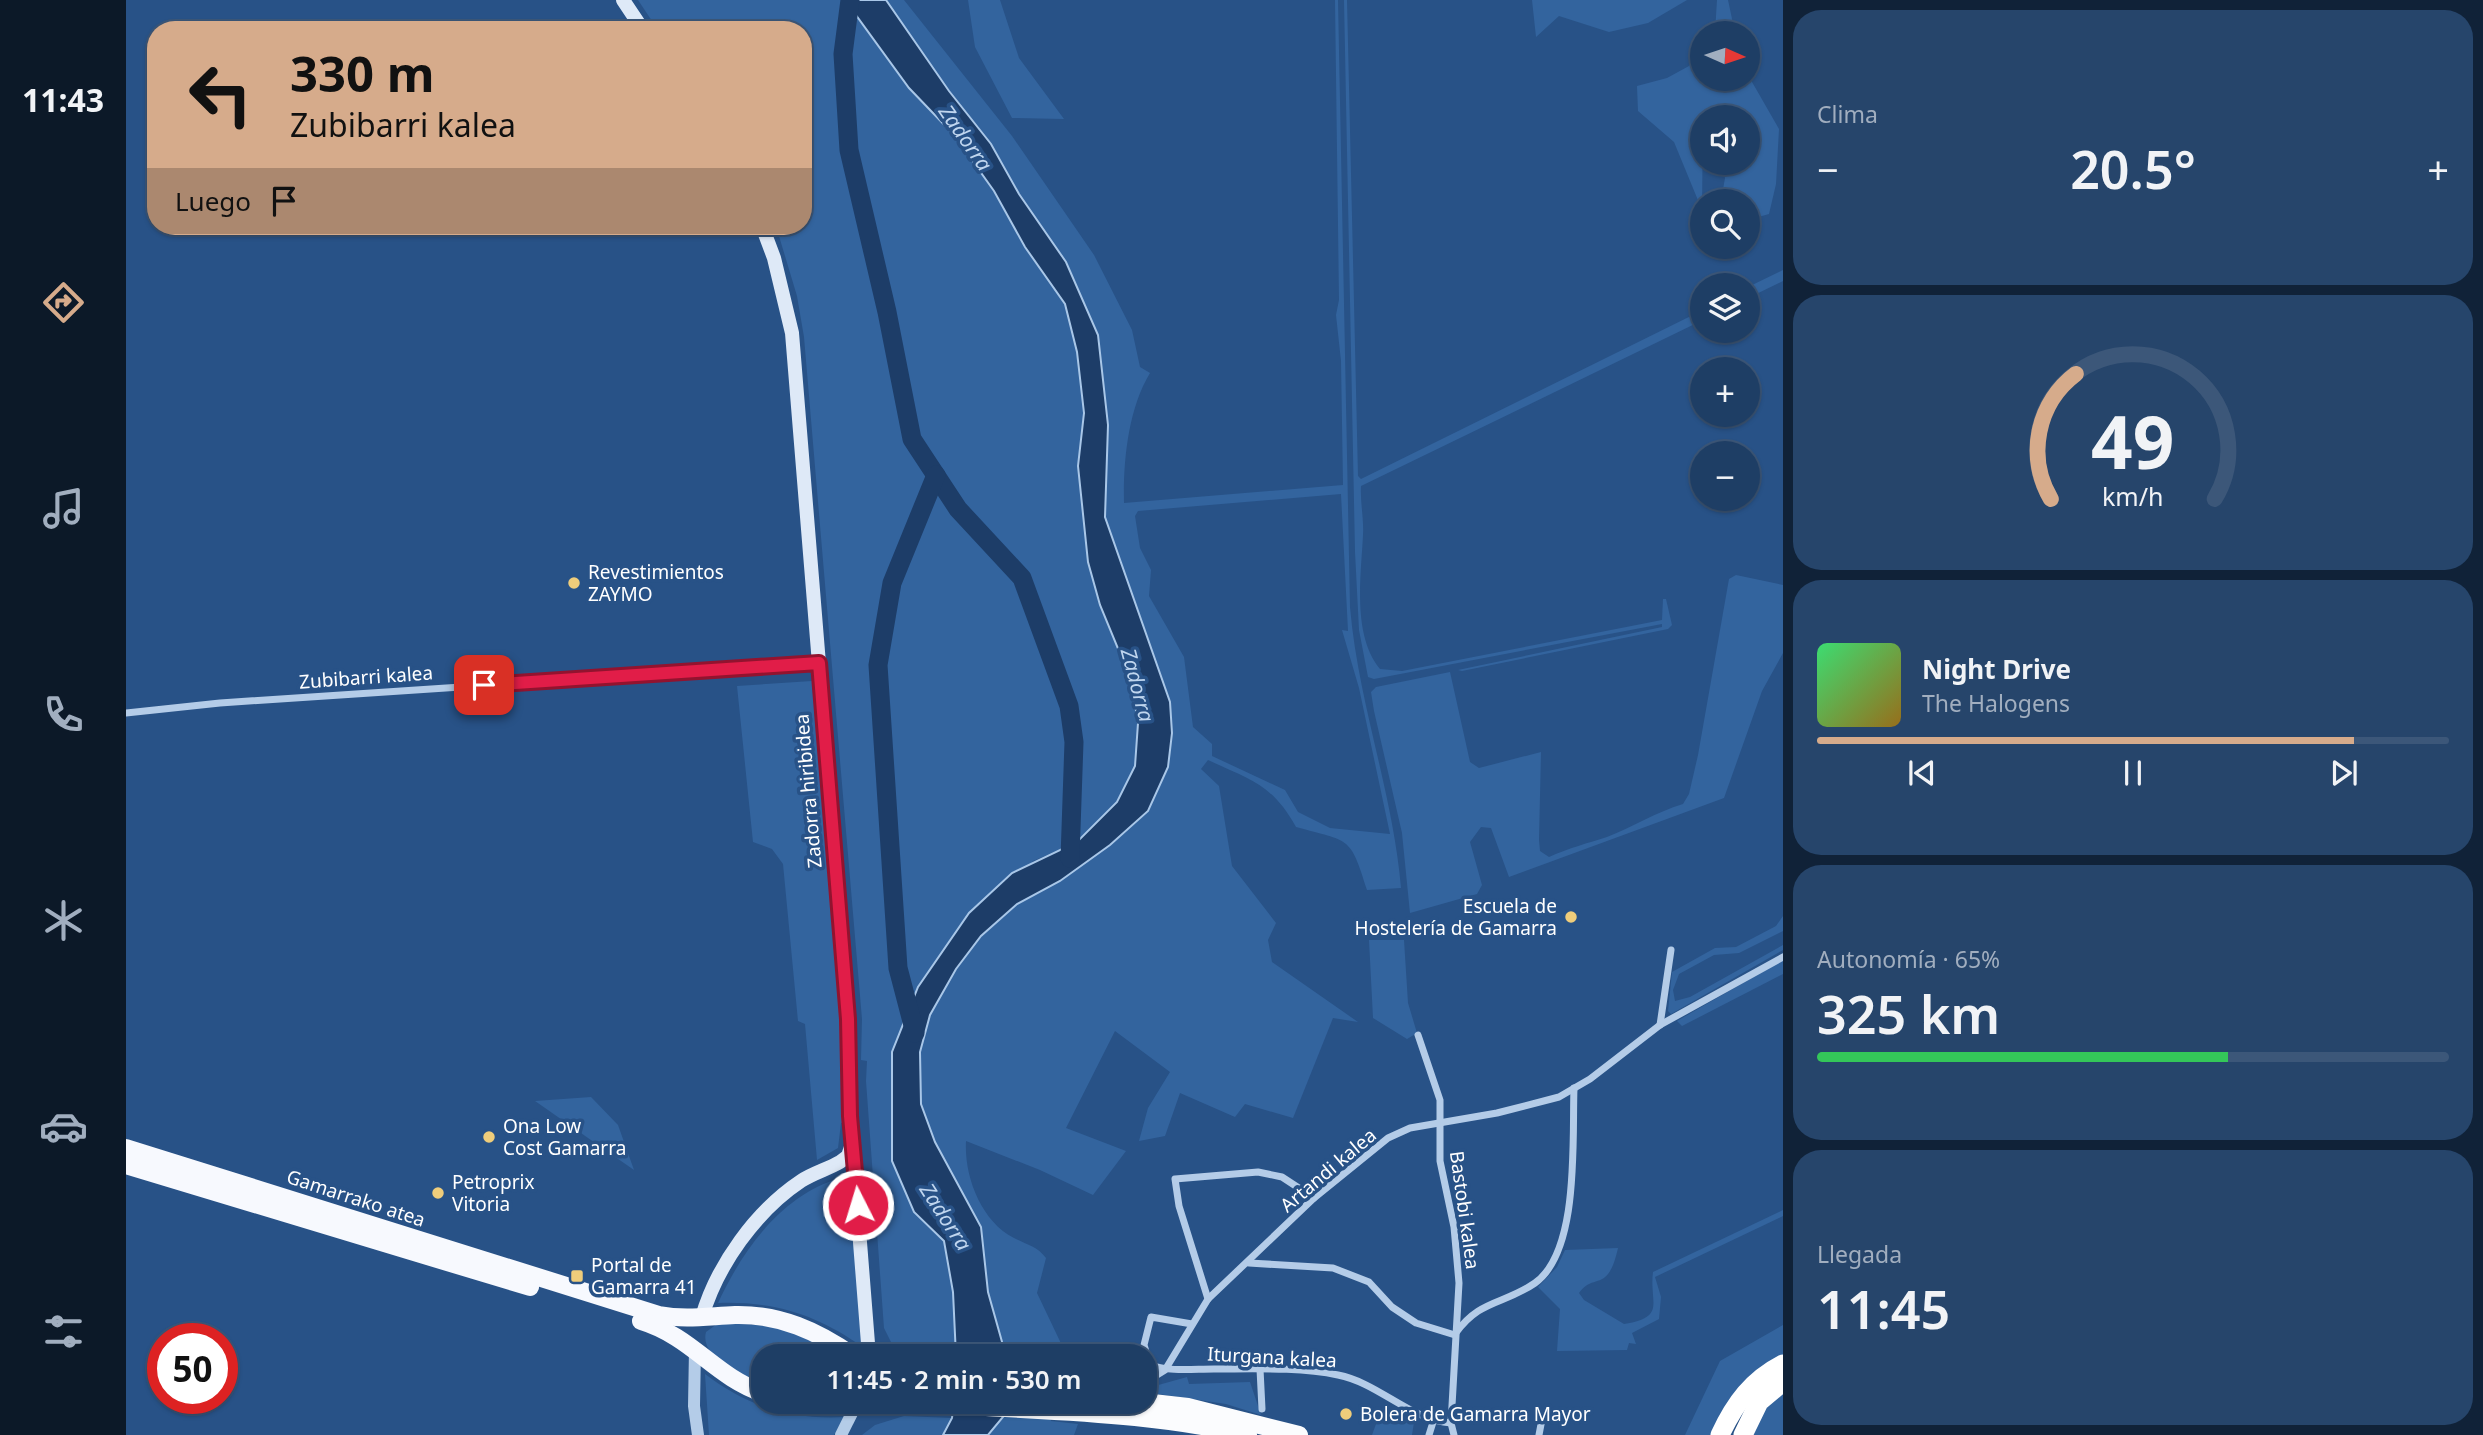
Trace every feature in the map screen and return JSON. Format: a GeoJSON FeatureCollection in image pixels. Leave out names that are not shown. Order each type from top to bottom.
{"type":"FeatureCollection","features":[{"type":"Feature","properties":{"kind":"highway"},"geometry":{"type":"LineString","coordinates":[[1720,1435],[1729,1415],[1750,1387],[1765,1373],[1783,1364]]}},
{"type":"Feature","properties":{"kind":"highway"},"geometry":{"type":"LineString","coordinates":[[1742,1435],[1759,1402],[1783,1382]]}},
{"type":"Feature","properties":{"kind":"highway"},"geometry":{"type":"LineString","coordinates":[[1157,1403],[1188,1407],[1299,1435]]}},
{"type":"Feature","properties":{"kind":"highway"},"geometry":{"type":"LineString","coordinates":[[1100,1414],[1181,1422],[1248,1435]]}},
{"type":"Feature","properties":{"kind":"main road"},"geometry":{"type":"LineString","coordinates":[[623,0],[637,21]]}},
{"type":"Feature","properties":{"kind":"main road","name":"Zadorra hiribidea"},"geometry":{"type":"LineString","coordinates":[[765,235],[774,258],[792,333],[848,1019],[853,1143],[869,1344]]}},
{"type":"Feature","properties":{"kind":"main road"},"geometry":{"type":"LineString","coordinates":[[695,1349],[702,1317],[716,1281],[746,1234],[788,1190],[848,1156],[853,1143]]}},
{"type":"Feature","properties":{"kind":"main road","name":"Gamarrako atea"},"geometry":{"type":"LineString","coordinates":[[126,1148],[659,1315],[679,1319],[746,1315],[783,1320],[835,1344]]}},
{"type":"Feature","properties":{"kind":"main road","name":"Gamarrako atea"},"geometry":{"type":"LineString","coordinates":[[126,1165],[660,1327],[695,1349],[730,1377],[751,1387]]}},
{"type":"Feature","properties":{"kind":"main road"},"geometry":{"type":"LineString","coordinates":[[829,1168],[850,1173],[856,1180]]}},
{"type":"Feature","properties":{"kind":"street","name":"Zubibarri kalea"},"geometry":{"type":"LineString","coordinates":[[126,713],[233,702],[819,663]]}},
{"type":"Feature","properties":{"kind":"street"},"geometry":{"type":"LineString","coordinates":[[1661,1025],[1671,950]]}},
{"type":"Feature","properties":{"kind":"street","name":"Artandi kalea"},"geometry":{"type":"LineString","coordinates":[[1157,1375],[1165,1370],[1208,1299],[1249,1263],[1314,1198],[1388,1138],[1410,1128],[1496,1113],[1559,1097],[1661,1025],[1783,957]]}},
{"type":"Feature","properties":{"kind":"street","name":"Bastobi kalea"},"geometry":{"type":"LineString","coordinates":[[1418,1035],[1440,1100],[1440,1161],[1454,1227],[1459,1283],[1451,1423],[1454,1435]]}},
{"type":"Feature","properties":{"kind":"street"},"geometry":{"type":"LineString","coordinates":[[1249,1263],[1333,1268],[1369,1282],[1392,1307],[1416,1323],[1455,1335],[1469,1315],[1535,1282],[1552,1264],[1565,1232],[1574,1088]]}},
{"type":"Feature","properties":{"kind":"street"},"geometry":{"type":"LineString","coordinates":[[1208,1299],[1179,1206],[1175,1179],[1258,1172],[1282,1177],[1314,1198]]}},
{"type":"Feature","properties":{"kind":"street"},"geometry":{"type":"LineString","coordinates":[[1165,1370],[1150,1365],[1145,1357],[1144,1345],[1151,1317],[1192,1324]]}},
{"type":"Feature","properties":{"kind":"street"},"geometry":{"type":"LineString","coordinates":[[695,1349],[694,1406],[698,1435]]}},
{"type":"Feature","properties":{"kind":"street"},"geometry":{"type":"LineString","coordinates":[[1259,1369],[1262,1409]]}},
{"type":"Feature","properties":{"kind":"street","name":"Iturgana kalea"},"geometry":{"type":"LineString","coordinates":[[1165,1370],[1259,1369],[1337,1374],[1365,1382],[1433,1422],[1451,1423]]}},
{"type":"Feature","properties":{"kind":"street"},"geometry":{"type":"LineString","coordinates":[[841,1435],[852,1414]]}},
{"type":"Feature","properties":{"kind":"street"},"geometry":{"type":"LineString","coordinates":[[1539,1435],[1542,1419]]}},
{"type":"Feature","properties":{"kind":"street"},"geometry":{"type":"LineString","coordinates":[[1429,1435],[1433,1422]]}},
{"type":"Feature","properties":{"kind":"shaded area"},"geometry":{"type":"Polygon","coordinates":[[[638,0],[845,0],[909,88],[954,135],[994,191],[1025,247],[1065,304],[1077,352],[1084,413],[1078,466],[1088,562],[1100,605],[1131,680],[1138,723],[1135,766],[1117,802],[1077,842],[1033,861],[892,1052],[892,1161],[914,1212],[944,1241],[953,1292],[955,1344],[892,1344],[884,1328],[866,1081],[867,1061],[861,1060],[862,1019],[804,337],[797,296],[779,235],[812,235],[812,21],[652,21],[638,0]]]}},
{"type":"Feature","properties":{"kind":"shaded area"},"geometry":{"type":"Polygon","coordinates":[[[886,0],[904,0],[1012,136],[1094,255],[1132,330],[1140,367],[1150,373],[1137,403],[1128,436],[1124,503],[1343,485],[1341,361],[1336,315],[1339,300],[1335,0],[1338,0],[1350,607],[1360,678],[1391,817],[1401,888],[1367,890],[1356,859],[1345,844],[1327,835],[1296,827],[1269,792],[1248,779],[1208,760],[1201,769],[1219,786],[1232,866],[1276,923],[1268,940],[1272,962],[1358,1022],[1333,1018],[1293,1118],[1245,1104],[1235,1117],[1180,1093],[1165,1136],[1139,1141],[1148,1108],[1170,1072],[1115,1031],[1066,1128],[1126,1151],[1093,1195],[1040,1170],[966,1141],[972,1183],[992,1221],[1046,1258],[1037,1293],[1061,1344],[1003,1344],[988,1292],[981,1227],[935,1142],[921,1104],[920,1052],[930,1015],[956,969],[981,936],[1017,904],[1060,881],[1110,845],[1148,811],[1170,702],[1105,517],[1108,425],[1098,335],[991,144],[949,91],[886,0]],[[1341,494],[1138,511],[1135,516],[1140,548],[1151,570],[1149,596],[1184,657],[1193,727],[1212,744],[1212,756],[1285,790],[1298,812],[1330,828],[1390,834],[1359,688],[1342,630],[1348,631],[1341,494]]]}},
{"type":"Feature","properties":{"kind":"shaded area"},"geometry":{"type":"Polygon","coordinates":[[[968,0],[1000,0],[1019,58],[1064,119],[1012,118],[975,47],[968,0]]]}},
{"type":"Feature","properties":{"kind":"shaded area"},"geometry":{"type":"Polygon","coordinates":[[[1344,0],[1347,0],[1358,476],[1361,479],[1690,316],[1690,326],[1361,486],[1363,529],[1360,605],[1365,639],[1380,669],[1402,671],[1662,620],[1663,599],[1666,599],[1672,625],[1668,629],[1462,671],[1458,670],[1662,627],[1662,624],[1374,679],[1368,677],[1359,630],[1355,552],[1344,0]]]}},
{"type":"Feature","properties":{"kind":"shaded area"},"geometry":{"type":"Polygon","coordinates":[[[1532,0],[1687,0],[1648,23],[1609,32],[1559,16],[1536,37],[1532,0]]]}},
{"type":"Feature","properties":{"kind":"shaded area"},"geometry":{"type":"Polygon","coordinates":[[[1717,0],[1728,0],[1732,21],[1716,21],[1717,0]]]}},
{"type":"Feature","properties":{"kind":"shaded area"},"geometry":{"type":"Polygon","coordinates":[[[1690,63],[1690,91],[1757,91],[1779,129],[1776,184],[1769,214],[1760,217],[1760,189],[1723,189],[1724,175],[1760,175],[1760,105],[1690,105],[1690,175],[1702,175],[1702,189],[1693,189],[1674,142],[1638,111],[1637,86],[1667,78],[1689,66],[1690,63]]]}},
{"type":"Feature","properties":{"kind":"shaded area"},"geometry":{"type":"Polygon","coordinates":[[[1783,270],[1783,281],[1760,292],[1760,281],[1783,270]]]}},
{"type":"Feature","properties":{"kind":"shaded area"},"geometry":{"type":"Polygon","coordinates":[[[1736,575],[1783,585],[1783,653],[1762,691],[1724,798],[1509,877],[1491,828],[1481,827],[1470,842],[1482,885],[1477,894],[1410,913],[1402,833],[1371,692],[1376,687],[1450,672],[1470,762],[1479,768],[1541,752],[1539,840],[1540,851],[1549,857],[1607,837],[1683,804],[1689,794],[1698,755],[1729,579],[1736,575]]]}},
{"type":"Feature","properties":{"kind":"shaded area"},"geometry":{"type":"Polygon","coordinates":[[[812,681],[840,1018],[844,1122],[841,1123],[838,1148],[817,1160],[805,1024],[798,1021],[783,864],[772,849],[753,842],[737,686],[812,681]]]}},
{"type":"Feature","properties":{"kind":"shaded area"},"geometry":{"type":"Polygon","coordinates":[[[1783,916],[1783,931],[1739,953],[1714,955],[1679,974],[1673,990],[1675,1001],[1690,997],[1783,945],[1783,950],[1671,1014],[1668,1011],[1672,972],[1715,948],[1736,947],[1776,926],[1783,916]]]}},
{"type":"Feature","properties":{"kind":"shaded area"},"geometry":{"type":"Polygon","coordinates":[[[1369,940],[1404,940],[1408,1003],[1417,1033],[1407,1039],[1373,1018],[1369,940]]]}},
{"type":"Feature","properties":{"kind":"shaded area"},"geometry":{"type":"Polygon","coordinates":[[[1783,960],[1783,974],[1682,1026],[1677,1021],[1783,960]]]}},
{"type":"Feature","properties":{"kind":"shaded area"},"geometry":{"type":"Polygon","coordinates":[[[591,1097],[618,1125],[634,1170],[535,1101],[591,1097]]]}},
{"type":"Feature","properties":{"kind":"shaded area"},"geometry":{"type":"Polygon","coordinates":[[[840,1178],[851,1188],[864,1344],[858,1344],[830,1327],[795,1312],[758,1305],[718,1303],[752,1244],[783,1211],[819,1186],[840,1178]]]}},
{"type":"Feature","properties":{"kind":"shaded area"},"geometry":{"type":"Polygon","coordinates":[[[1783,1210],[1783,1216],[1655,1277],[1661,1297],[1659,1319],[1632,1333],[1636,1344],[1629,1343],[1627,1350],[1557,1351],[1560,1309],[1538,1287],[1557,1267],[1565,1250],[1618,1248],[1610,1271],[1605,1277],[1579,1293],[1584,1300],[1624,1324],[1637,1321],[1651,1313],[1653,1272],[1783,1210]]]}},
{"type":"Feature","properties":{"kind":"shaded area"},"geometry":{"type":"Polygon","coordinates":[[[717,1324],[754,1325],[781,1330],[816,1344],[751,1344],[751,1380],[716,1358],[709,1350],[706,1332],[717,1324]]]}},
{"type":"Feature","properties":{"kind":"shaded area"},"geometry":{"type":"Polygon","coordinates":[[[1783,1325],[1783,1355],[1748,1378],[1724,1410],[1711,1435],[1685,1435],[1720,1361],[1783,1325]]]}},
{"type":"Feature","properties":{"kind":"shaded area"},"geometry":{"type":"Polygon","coordinates":[[[705,1374],[751,1401],[751,1414],[844,1417],[834,1435],[709,1435],[705,1374]]]}},
{"type":"Feature","properties":{"kind":"shaded area"},"geometry":{"type":"Polygon","coordinates":[[[1187,1377],[1189,1384],[1250,1382],[1261,1415],[1226,1404],[1157,1394],[1157,1385],[1187,1377]]]}},
{"type":"Feature","properties":{"kind":"shaded area"},"geometry":{"type":"Polygon","coordinates":[[[1783,1392],[1783,1435],[1750,1435],[1770,1401],[1783,1392]]]}},
{"type":"Feature","properties":{"kind":"shaded area"},"geometry":{"type":"Polygon","coordinates":[[[1383,1405],[1414,1422],[1412,1435],[1372,1435],[1383,1405]]]}},
{"type":"Feature","properties":{"kind":"shaded area"},"geometry":{"type":"Polygon","coordinates":[[[1006,1414],[1050,1414],[1051,1421],[1078,1424],[1074,1435],[988,1435],[1006,1414]]]}},
{"type":"Feature","properties":{"kind":"shaded area"},"geometry":{"type":"Polygon","coordinates":[[[904,1416],[952,1418],[943,1435],[862,1435],[875,1425],[904,1416]]]}},
{"type":"Feature","properties":{"kind":"water","name":"Zadorra"},"geometry":{"type":"Polygon","coordinates":[[[845,0],[886,0],[949,91],[991,144],[1019,194],[1066,262],[1098,335],[1108,425],[1105,517],[1170,702],[1172,733],[1168,767],[1148,811],[1110,845],[1060,881],[1017,904],[981,936],[956,969],[930,1015],[920,1052],[921,1104],[935,1142],[981,1227],[988,1292],[1003,1344],[955,1344],[953,1292],[944,1241],[914,1212],[892,1161],[892,1052],[918,987],[969,913],[1012,873],[1077,842],[1117,802],[1135,766],[1138,723],[1131,680],[1100,605],[1088,562],[1078,466],[1084,413],[1077,352],[1065,304],[1025,247],[994,191],[954,135],[909,88],[845,0]]]}},
{"type":"Feature","properties":{"kind":"water"},"geometry":{"type":"Polygon","coordinates":[[[952,1414],[1006,1414],[988,1435],[943,1435],[952,1414]]]}},
{"type":"Feature","properties":{"kind":"waterway"},"geometry":{"type":"LineString","coordinates":[[850,0],[843,54],[849,150],[887,312],[912,439],[958,509],[1022,578],[1069,706],[1074,742],[1070,858]]}},
{"type":"Feature","properties":{"kind":"waterway"},"geometry":{"type":"LineString","coordinates":[[915,1033],[898,968],[878,665],[892,583],[936,475]]}},
{"type":"Feature","properties":{"kind":"place","name":"Revestimientos ZAYMO"},"geometry":{"type":"Point","coordinates":[574,583]}},
{"type":"Feature","properties":{"kind":"place","name":"Escuela de Hostelería de Gamarra"},"geometry":{"type":"Point","coordinates":[1571,917]}},
{"type":"Feature","properties":{"kind":"place","name":"Ona Low Cost Gamarra"},"geometry":{"type":"Point","coordinates":[489,1137]}},
{"type":"Feature","properties":{"kind":"place","name":"Petroprix Vitoria"},"geometry":{"type":"Point","coordinates":[438,1193]}},
{"type":"Feature","properties":{"kind":"place","name":"Portal de Gamarra 41"},"geometry":{"type":"Point","coordinates":[577,1276]}},
{"type":"Feature","properties":{"kind":"place","name":"Bolera de Gamarra Mayor"},"geometry":{"type":"Point","coordinates":[1346,1414]}},
{"type":"Feature","properties":{"kind":"route"},"geometry":{"type":"LineString","coordinates":[[484,685],[819,663],[848,1019],[850,1116],[858,1205]]}}]}
